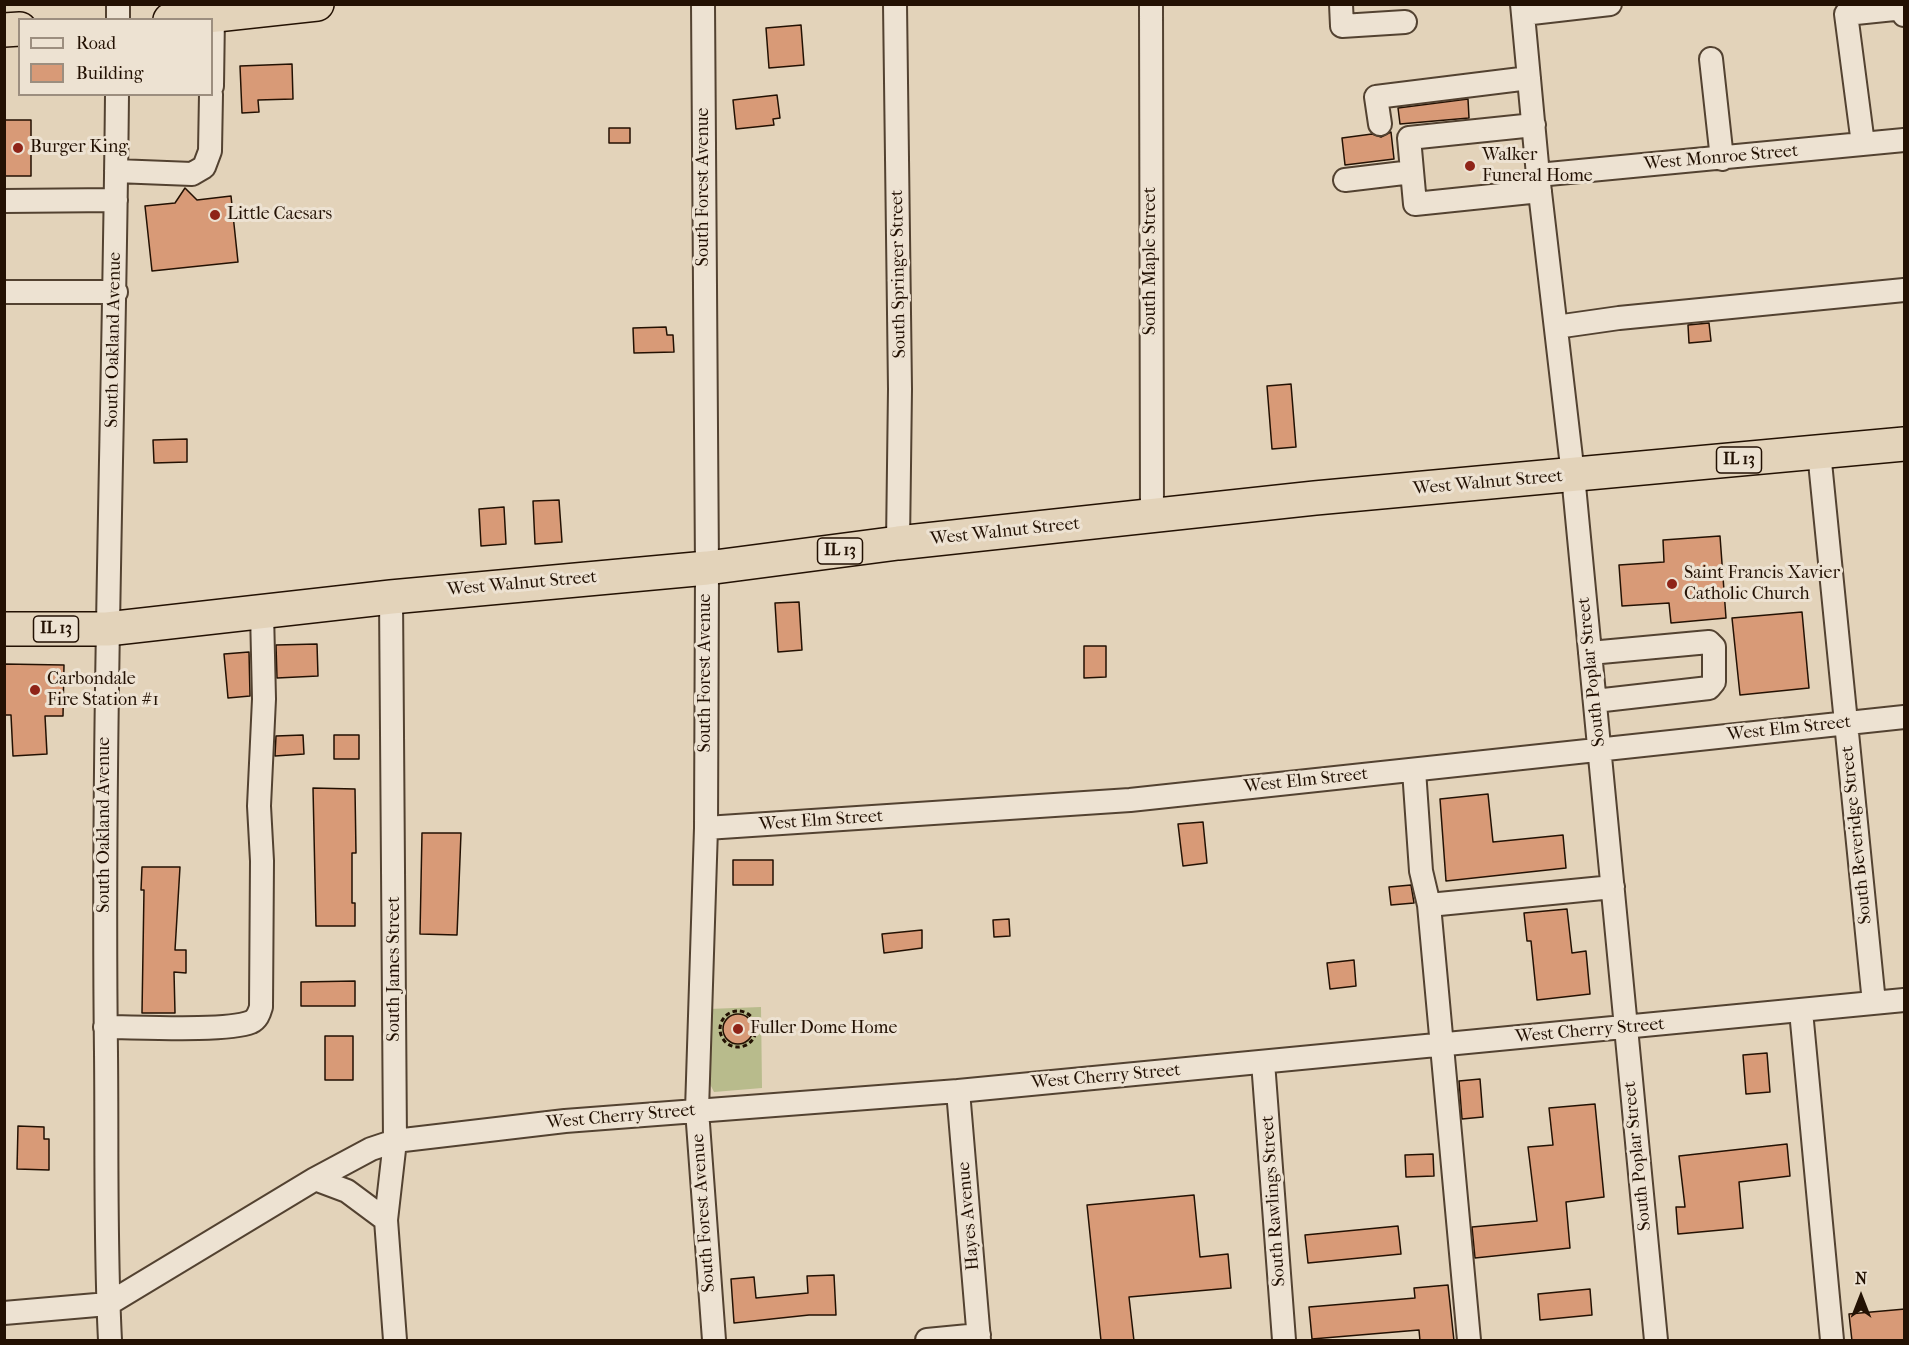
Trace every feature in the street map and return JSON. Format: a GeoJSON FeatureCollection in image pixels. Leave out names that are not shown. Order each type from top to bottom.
{"type":"FeatureCollection","features":[{"type":"Feature","properties":{"kind":"highway"},"geometry":{"type":"LineString","coordinates":[[187,18],[317,4]]}},
{"type":"Feature","properties":{"kind":"highway","name":"West Walnut Street"},"geometry":{"type":"LineString","coordinates":[[106,629],[391,597],[707,568],[898,543],[1315,498],[1905,444]]}},
{"type":"Feature","properties":{"kind":"highway","name":"IL 13"},"geometry":{"type":"LineString","coordinates":[[4,629],[106,629]]}},
{"type":"Feature","properties":{"kind":"street","name":"South Forest Avenue"},"geometry":{"type":"LineString","coordinates":[[703,4],[707,568],[706,828],[697,1110],[714,1341]]}},
{"type":"Feature","properties":{"kind":"street","name":"South Springer Street"},"geometry":{"type":"LineString","coordinates":[[895,4],[900,389],[898,543]]}},
{"type":"Feature","properties":{"kind":"street","name":"South Maple Street"},"geometry":{"type":"LineString","coordinates":[[1151,4],[1152,517]]}},
{"type":"Feature","properties":{"kind":"street"},"geometry":{"type":"LineString","coordinates":[[1341,4],[1342,26],[1405,22]]}},
{"type":"Feature","properties":{"kind":"street"},"geometry":{"type":"LineString","coordinates":[[1523,9],[1610,4]]}},
{"type":"Feature","properties":{"kind":"street"},"geometry":{"type":"LineString","coordinates":[[1863,144],[1846,14],[1904,8],[1905,15]]}},
{"type":"Feature","properties":{"kind":"street","name":"South Poplar Street"},"geometry":{"type":"LineString","coordinates":[[1523,9],[1539,183],[1573,475],[1656,1341]]}},
{"type":"Feature","properties":{"kind":"street"},"geometry":{"type":"LineString","coordinates":[[1711,59],[1722,159]]}},
{"type":"Feature","properties":{"kind":"street"},"geometry":{"type":"LineString","coordinates":[[1380,124],[1377,97],[1529,78]]}},
{"type":"Feature","properties":{"kind":"street","name":"South Oakland Avenue"},"geometry":{"type":"LineString","coordinates":[[110,1341],[105,1027],[106,629],[116,292],[117,96]]}},
{"type":"Feature","properties":{"kind":"street"},"geometry":{"type":"LineString","coordinates":[[116,171],[192,174],[204,167],[210,151],[211,96]]}},
{"type":"Feature","properties":{"kind":"street"},"geometry":{"type":"LineString","coordinates":[[1345,180],[1412,172],[1409,138],[1534,125]]}},
{"type":"Feature","properties":{"kind":"street","name":"West Monroe Street"},"geometry":{"type":"LineString","coordinates":[[1412,172],[1415,204],[1539,183],[1722,159],[1905,140]]}},
{"type":"Feature","properties":{"kind":"street"},"geometry":{"type":"LineString","coordinates":[[4,201],[116,200]]}},
{"type":"Feature","properties":{"kind":"street"},"geometry":{"type":"LineString","coordinates":[[1556,327],[1619,318],[1905,290]]}},
{"type":"Feature","properties":{"kind":"street"},"geometry":{"type":"LineString","coordinates":[[4,292],[116,292]]}},
{"type":"Feature","properties":{"kind":"street","name":"South Beveridge Street"},"geometry":{"type":"LineString","coordinates":[[1819,452],[1874,1003]]}},
{"type":"Feature","properties":{"kind":"street","name":"South James Street"},"geometry":{"type":"LineString","coordinates":[[391,597],[396,1141],[386,1220],[395,1341]]}},
{"type":"Feature","properties":{"kind":"street"},"geometry":{"type":"LineString","coordinates":[[105,1027],[224,1026],[252,1021],[258,1016],[261,1007],[262,948],[259,806],[264,699],[262,612]]}},
{"type":"Feature","properties":{"kind":"street"},"geometry":{"type":"LineString","coordinates":[[1590,653],[1709,642],[1714,647],[1713,682],[1709,688],[1595,701]]}},
{"type":"Feature","properties":{"kind":"street","name":"West Elm Street"},"geometry":{"type":"LineString","coordinates":[[706,828],[1130,800],[1905,717]]}},
{"type":"Feature","properties":{"kind":"street"},"geometry":{"type":"LineString","coordinates":[[1414,770],[1421,871],[1429,905],[1469,1341]]}},
{"type":"Feature","properties":{"kind":"street"},"geometry":{"type":"LineString","coordinates":[[1429,905],[1613,887]]}},
{"type":"Feature","properties":{"kind":"street","name":"West Cherry Street"},"geometry":{"type":"LineString","coordinates":[[108,1304],[315,1179],[371,1149],[396,1141],[565,1121],[958,1091],[1905,1000]]}},
{"type":"Feature","properties":{"kind":"street"},"geometry":{"type":"LineString","coordinates":[[1801,1011],[1832,1341]]}},
{"type":"Feature","properties":{"kind":"street","name":"South Rawlings Street"},"geometry":{"type":"LineString","coordinates":[[1263,1062],[1284,1341]]}},
{"type":"Feature","properties":{"kind":"street","name":"Hayes Avenue"},"geometry":{"type":"LineString","coordinates":[[958,1091],[979,1338]]}},
{"type":"Feature","properties":{"kind":"street"},"geometry":{"type":"LineString","coordinates":[[315,1179],[347,1191],[386,1220]]}},
{"type":"Feature","properties":{"kind":"street"},"geometry":{"type":"LineString","coordinates":[[4,1313],[108,1304]]}},
{"type":"Feature","properties":{"kind":"street"},"geometry":{"type":"LineString","coordinates":[[927,1341],[979,1338]]}},
{"type":"Feature","properties":{"kind":"path"},"geometry":{"type":"LineString","coordinates":[[735,1010],[746,1013],[756,1028],[752,1039],[737,1047],[727,1043],[721,1033],[722,1022],[735,1010]]}},
{"type":"Feature","properties":{"kind":"green space"},"geometry":{"type":"Polygon","coordinates":[[[761,1007],[762,1088],[714,1092],[709,1082],[708,1009],[761,1007]],[[737,1014],[725,1021],[723,1032],[727,1040],[741,1044],[752,1036],[753,1025],[745,1015],[737,1014]]]}},
{"type":"Feature","properties":{"kind":"building"},"geometry":{"type":"Polygon","coordinates":[[[801,25],[804,65],[769,68],[766,28],[801,25]]]}},
{"type":"Feature","properties":{"kind":"building"},"geometry":{"type":"Polygon","coordinates":[[[292,64],[293,99],[258,100],[259,112],[242,113],[240,66],[292,64]]]}},
{"type":"Feature","properties":{"kind":"building"},"geometry":{"type":"Polygon","coordinates":[[[777,95],[780,118],[773,119],[774,125],[736,129],[733,100],[777,95]]]}},
{"type":"Feature","properties":{"kind":"building"},"geometry":{"type":"Polygon","coordinates":[[[1468,99],[1469,118],[1400,124],[1398,108],[1468,99]]]}},
{"type":"Feature","properties":{"kind":"building","name":"Burger King"},"geometry":{"type":"Polygon","coordinates":[[[4,120],[31,120],[31,176],[4,176],[4,120]]]}},
{"type":"Feature","properties":{"kind":"building"},"geometry":{"type":"Polygon","coordinates":[[[609,128],[630,128],[630,143],[609,143],[609,128]]]}},
{"type":"Feature","properties":{"kind":"building"},"geometry":{"type":"Polygon","coordinates":[[[1391,132],[1394,159],[1345,165],[1342,138],[1372,134],[1381,137],[1391,132]]]}},
{"type":"Feature","properties":{"kind":"building"},"geometry":{"type":"Polygon","coordinates":[[[185,188],[197,200],[231,196],[238,262],[152,271],[145,206],[175,203],[185,188]]]}},
{"type":"Feature","properties":{"kind":"building"},"geometry":{"type":"Polygon","coordinates":[[[1709,323],[1711,341],[1689,343],[1688,325],[1709,323]]]}},
{"type":"Feature","properties":{"kind":"building"},"geometry":{"type":"Polygon","coordinates":[[[666,327],[667,335],[673,335],[674,352],[634,353],[633,328],[666,327]]]}},
{"type":"Feature","properties":{"kind":"building"},"geometry":{"type":"Polygon","coordinates":[[[1291,384],[1296,447],[1272,449],[1267,386],[1291,384]]]}},
{"type":"Feature","properties":{"kind":"building"},"geometry":{"type":"Polygon","coordinates":[[[187,439],[187,462],[154,463],[153,440],[187,439]]]}},
{"type":"Feature","properties":{"kind":"building"},"geometry":{"type":"Polygon","coordinates":[[[559,500],[562,542],[535,544],[533,501],[559,500]]]}},
{"type":"Feature","properties":{"kind":"building"},"geometry":{"type":"Polygon","coordinates":[[[504,507],[506,544],[481,546],[479,509],[504,507]]]}},
{"type":"Feature","properties":{"kind":"building","name":"Saint Francis Xavier Catholic Church"},"geometry":{"type":"Polygon","coordinates":[[[1720,536],[1726,618],[1671,623],[1669,603],[1622,606],[1619,565],[1664,562],[1663,540],[1720,536]]]}},
{"type":"Feature","properties":{"kind":"building"},"geometry":{"type":"Polygon","coordinates":[[[799,602],[802,650],[778,652],[775,603],[799,602]]]}},
{"type":"Feature","properties":{"kind":"building"},"geometry":{"type":"Polygon","coordinates":[[[1802,612],[1809,688],[1740,695],[1732,618],[1802,612]]]}},
{"type":"Feature","properties":{"kind":"building"},"geometry":{"type":"Polygon","coordinates":[[[317,644],[318,676],[277,678],[276,645],[317,644]]]}},
{"type":"Feature","properties":{"kind":"building"},"geometry":{"type":"Polygon","coordinates":[[[1084,646],[1106,646],[1106,677],[1084,678],[1084,646]]]}},
{"type":"Feature","properties":{"kind":"building"},"geometry":{"type":"Polygon","coordinates":[[[249,652],[250,696],[228,698],[224,654],[249,652]]]}},
{"type":"Feature","properties":{"kind":"building"},"geometry":{"type":"Polygon","coordinates":[[[4,664],[64,665],[63,716],[45,716],[47,754],[13,756],[11,715],[4,715],[4,664]]]}},
{"type":"Feature","properties":{"kind":"building"},"geometry":{"type":"Polygon","coordinates":[[[303,735],[304,754],[275,756],[276,736],[303,735]]]}},
{"type":"Feature","properties":{"kind":"building"},"geometry":{"type":"Polygon","coordinates":[[[334,735],[359,735],[359,759],[334,759],[334,735]]]}},
{"type":"Feature","properties":{"kind":"building"},"geometry":{"type":"Polygon","coordinates":[[[313,788],[355,789],[356,853],[352,853],[352,903],[355,903],[355,926],[316,926],[313,788]]]}},
{"type":"Feature","properties":{"kind":"building"},"geometry":{"type":"Polygon","coordinates":[[[1488,794],[1493,842],[1563,835],[1566,868],[1446,881],[1440,799],[1488,794]]]}},
{"type":"Feature","properties":{"kind":"building"},"geometry":{"type":"Polygon","coordinates":[[[1203,822],[1207,863],[1183,866],[1178,824],[1203,822]]]}},
{"type":"Feature","properties":{"kind":"building"},"geometry":{"type":"Polygon","coordinates":[[[422,833],[461,833],[457,935],[420,934],[422,833]]]}},
{"type":"Feature","properties":{"kind":"building"},"geometry":{"type":"Polygon","coordinates":[[[733,860],[773,860],[773,885],[733,885],[733,860]]]}},
{"type":"Feature","properties":{"kind":"building"},"geometry":{"type":"Polygon","coordinates":[[[142,867],[180,867],[175,950],[186,950],[186,973],[174,972],[175,1013],[142,1013],[144,890],[141,890],[142,867]]]}},
{"type":"Feature","properties":{"kind":"building"},"geometry":{"type":"Polygon","coordinates":[[[1411,885],[1414,903],[1391,905],[1389,887],[1411,885]]]}},
{"type":"Feature","properties":{"kind":"building"},"geometry":{"type":"Polygon","coordinates":[[[1567,909],[1572,953],[1586,951],[1590,994],[1537,1000],[1531,941],[1527,941],[1524,913],[1567,909]]]}},
{"type":"Feature","properties":{"kind":"building"},"geometry":{"type":"Polygon","coordinates":[[[1009,919],[1010,936],[994,937],[993,920],[1009,919]]]}},
{"type":"Feature","properties":{"kind":"building"},"geometry":{"type":"Polygon","coordinates":[[[922,930],[922,948],[884,953],[882,934],[922,930]]]}},
{"type":"Feature","properties":{"kind":"building"},"geometry":{"type":"Polygon","coordinates":[[[1354,960],[1356,986],[1330,989],[1327,963],[1354,960]]]}},
{"type":"Feature","properties":{"kind":"building"},"geometry":{"type":"Polygon","coordinates":[[[355,981],[355,1006],[301,1006],[301,982],[355,981]]]}},
{"type":"Feature","properties":{"kind":"building","name":"Fuller Dome Home"},"geometry":{"type":"Polygon","coordinates":[[[738,1014],[749,1018],[753,1029],[749,1040],[738,1044],[727,1040],[723,1029],[727,1018],[738,1014]]]}},
{"type":"Feature","properties":{"kind":"building"},"geometry":{"type":"Polygon","coordinates":[[[325,1036],[353,1036],[353,1080],[325,1080],[325,1036]]]}},
{"type":"Feature","properties":{"kind":"building"},"geometry":{"type":"Polygon","coordinates":[[[1767,1053],[1770,1092],[1746,1094],[1743,1055],[1767,1053]]]}},
{"type":"Feature","properties":{"kind":"building"},"geometry":{"type":"Polygon","coordinates":[[[1480,1079],[1483,1117],[1462,1119],[1459,1081],[1480,1079]]]}},
{"type":"Feature","properties":{"kind":"building"},"geometry":{"type":"Polygon","coordinates":[[[1595,1104],[1604,1197],[1566,1202],[1570,1248],[1475,1258],[1472,1227],[1537,1221],[1528,1147],[1553,1145],[1549,1108],[1595,1104]]]}},
{"type":"Feature","properties":{"kind":"building"},"geometry":{"type":"Polygon","coordinates":[[[18,1126],[44,1127],[44,1139],[49,1139],[49,1170],[17,1169],[18,1126]]]}},
{"type":"Feature","properties":{"kind":"building"},"geometry":{"type":"Polygon","coordinates":[[[1787,1144],[1790,1176],[1739,1182],[1743,1228],[1678,1234],[1676,1207],[1685,1207],[1679,1156],[1787,1144]]]}},
{"type":"Feature","properties":{"kind":"building"},"geometry":{"type":"Polygon","coordinates":[[[1433,1154],[1434,1176],[1406,1177],[1405,1155],[1433,1154]]]}},
{"type":"Feature","properties":{"kind":"building"},"geometry":{"type":"Polygon","coordinates":[[[1194,1195],[1200,1257],[1228,1254],[1231,1288],[1129,1297],[1134,1341],[1101,1341],[1087,1205],[1194,1195]]]}},
{"type":"Feature","properties":{"kind":"building"},"geometry":{"type":"Polygon","coordinates":[[[1398,1226],[1401,1254],[1308,1263],[1305,1235],[1398,1226]]]}},
{"type":"Feature","properties":{"kind":"building"},"geometry":{"type":"Polygon","coordinates":[[[834,1275],[836,1315],[809,1315],[734,1323],[731,1279],[754,1277],[756,1298],[808,1293],[807,1276],[834,1275]]]}},
{"type":"Feature","properties":{"kind":"building"},"geometry":{"type":"Polygon","coordinates":[[[1448,1285],[1454,1341],[1420,1341],[1419,1330],[1312,1339],[1309,1307],[1415,1298],[1414,1288],[1448,1285]]]}},
{"type":"Feature","properties":{"kind":"building"},"geometry":{"type":"Polygon","coordinates":[[[1590,1289],[1592,1315],[1540,1320],[1538,1294],[1590,1289]]]}},
{"type":"Feature","properties":{"kind":"building"},"geometry":{"type":"Polygon","coordinates":[[[1905,1309],[1905,1341],[1852,1341],[1849,1314],[1905,1309]]]}},
{"type":"Feature","properties":{"kind":"place","name":"Burger King"},"geometry":{"type":"Point","coordinates":[18,148]}},
{"type":"Feature","properties":{"kind":"place","name":"Walker Funeral Home"},"geometry":{"type":"Point","coordinates":[1470,166]}},
{"type":"Feature","properties":{"kind":"place","name":"Little Caesars"},"geometry":{"type":"Point","coordinates":[215,215]}},
{"type":"Feature","properties":{"kind":"place","name":"Saint Francis Xavier Catholic Church"},"geometry":{"type":"Point","coordinates":[1672,584]}},
{"type":"Feature","properties":{"kind":"place","name":"Carbondale Fire Station #1"},"geometry":{"type":"Point","coordinates":[35,690]}},
{"type":"Feature","properties":{"kind":"place","name":"Fuller Dome Home"},"geometry":{"type":"Point","coordinates":[738,1029]}}]}
